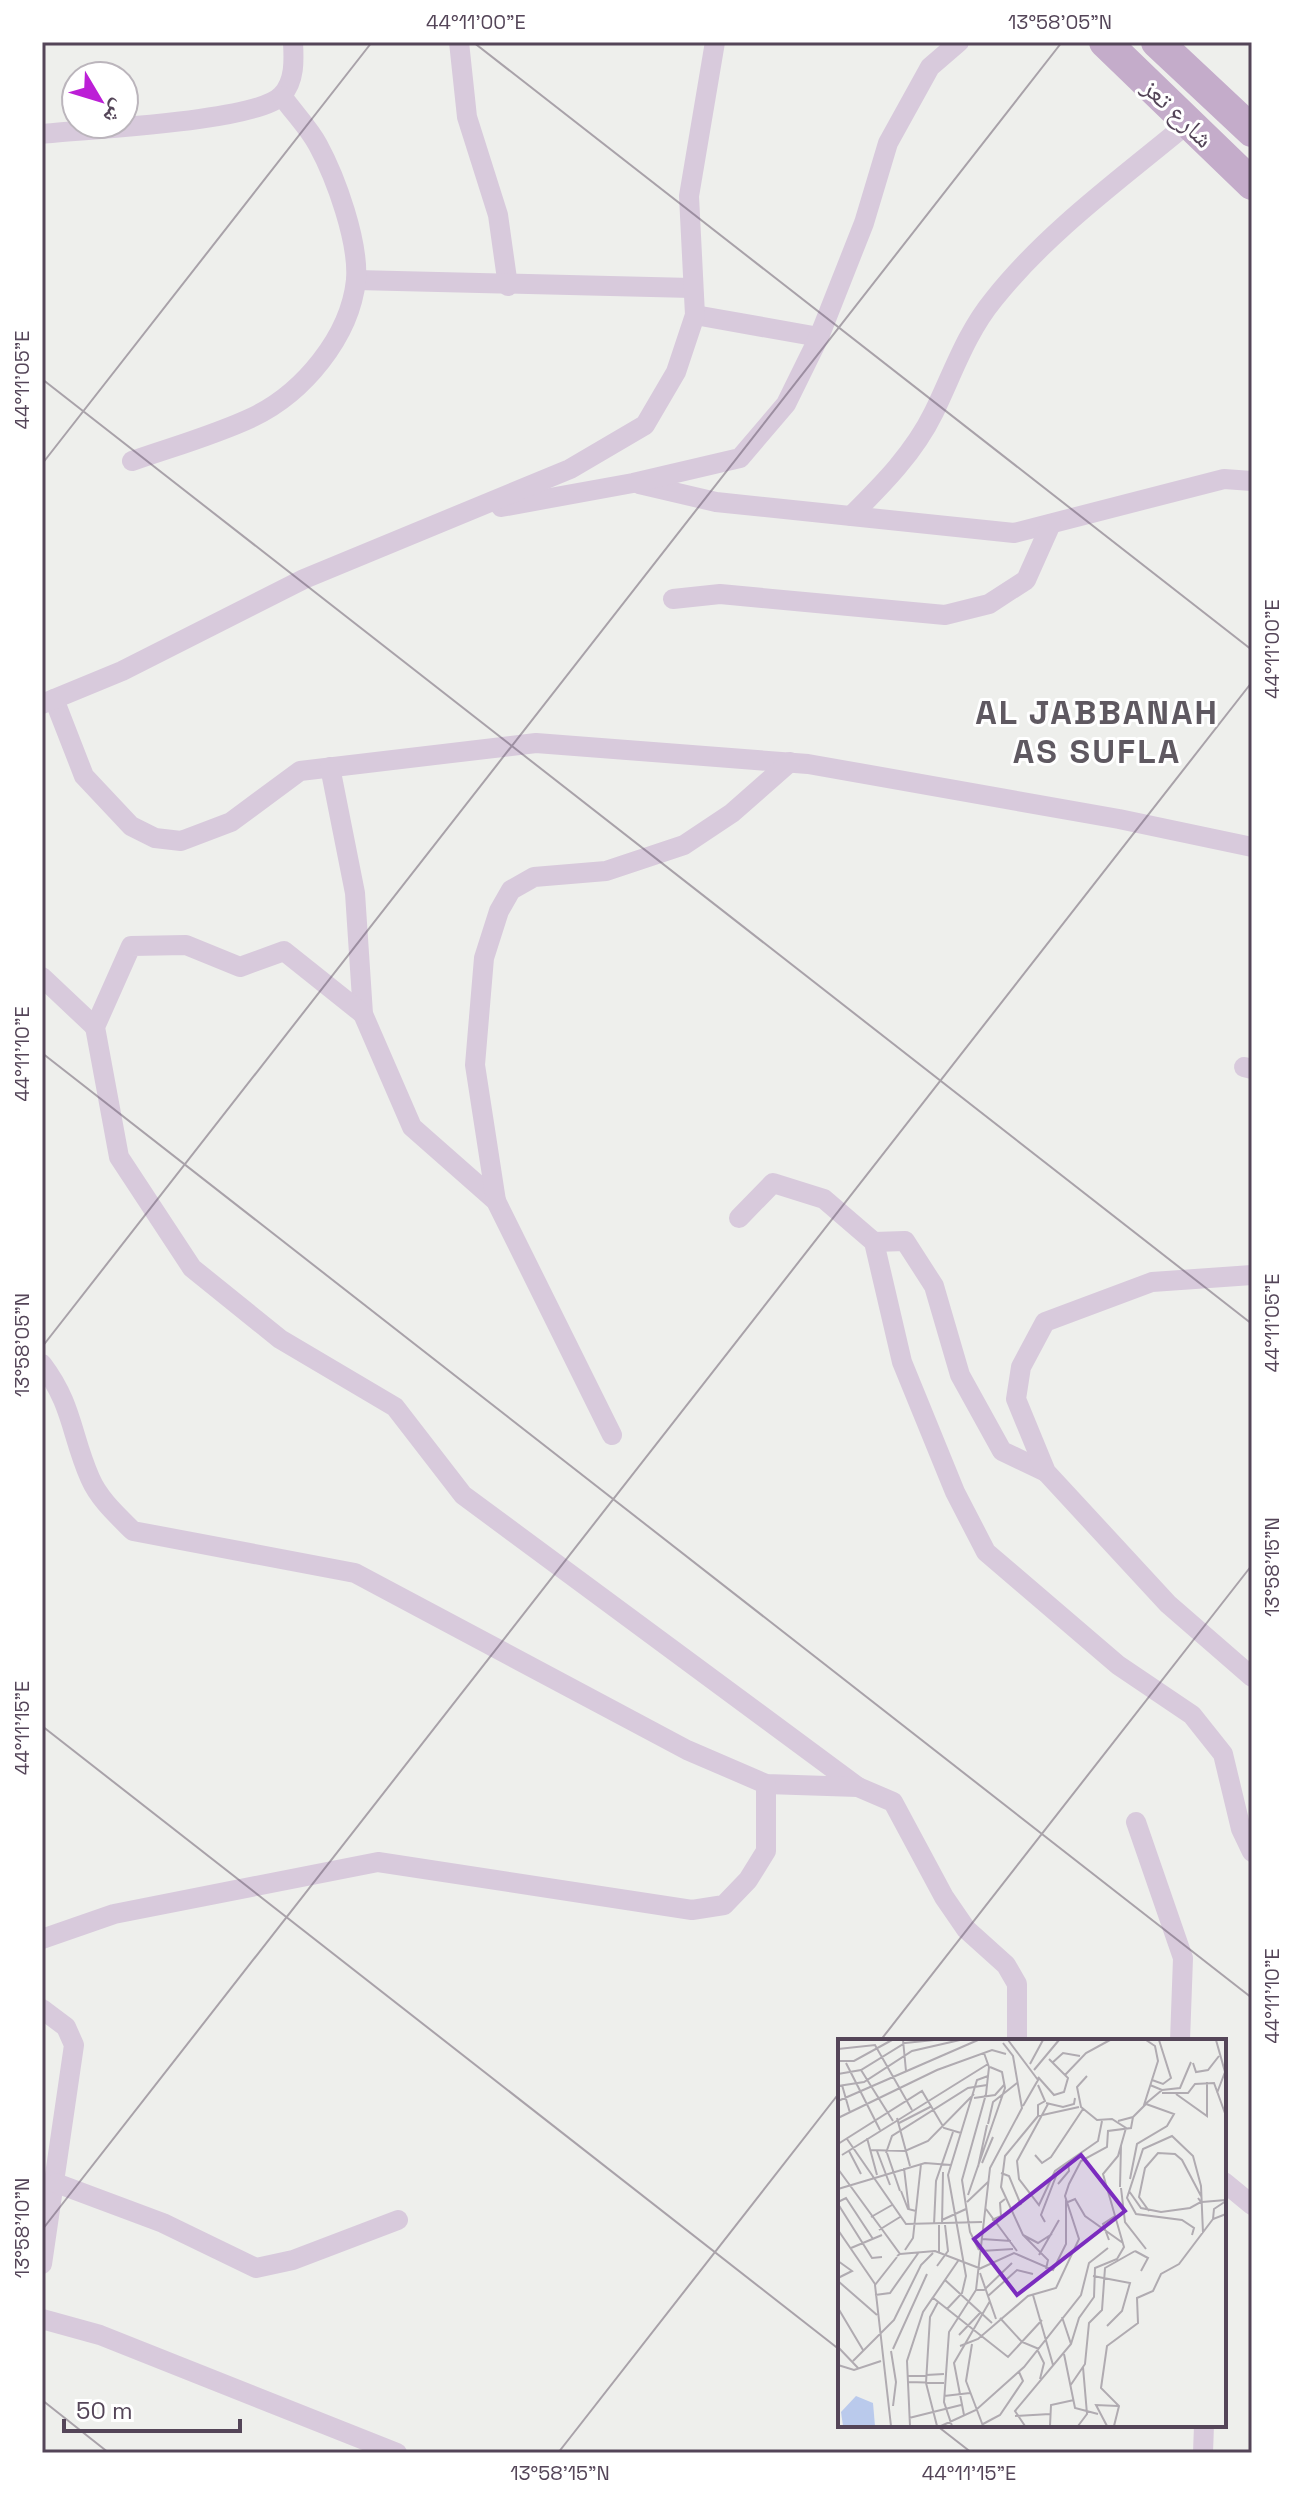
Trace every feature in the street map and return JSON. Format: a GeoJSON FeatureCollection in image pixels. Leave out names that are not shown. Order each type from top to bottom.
{"type":"FeatureCollection","features":[{"type":"Feature","properties":{"kind":"main road","name":"شارع تعز"},"geometry":{"type":"LineString","coordinates":[[1105,42],[1252,184]]}},
{"type":"Feature","properties":{"kind":"main road","name":"شارع تعز"},"geometry":{"type":"LineString","coordinates":[[1157,42],[1252,131]]}},
{"type":"Feature","properties":{"kind":"street"},"geometry":{"type":"LineString","coordinates":[[42,134],[232,114],[266,107],[282,96],[290,83],[293,42]]}},
{"type":"Feature","properties":{"kind":"street"},"geometry":{"type":"LineString","coordinates":[[459,42],[467,117],[498,215],[508,286]]}},
{"type":"Feature","properties":{"kind":"street"},"geometry":{"type":"LineString","coordinates":[[715,42],[689,196],[695,315],[676,372],[645,425],[570,469],[304,579],[122,671],[48,701],[84,776],[131,826],[155,838],[181,841],[231,822],[300,771],[536,743],[790,762],[1119,819],[1252,847]]}},
{"type":"Feature","properties":{"kind":"street"},"geometry":{"type":"LineString","coordinates":[[466,514],[633,483],[740,458],[786,404],[819,337],[864,223],[888,143],[930,67],[959,42]]}},
{"type":"Feature","properties":{"kind":"street"},"geometry":{"type":"LineString","coordinates":[[132,461],[255,416],[288,394],[322,361],[345,318],[356,280],[351,232],[318,145],[282,96]]}},
{"type":"Feature","properties":{"kind":"street"},"geometry":{"type":"LineString","coordinates":[[851,516],[899,467],[934,414],[957,355],[993,300],[1040,249],[1188,123]]}},
{"type":"Feature","properties":{"kind":"street"},"geometry":{"type":"LineString","coordinates":[[356,280],[692,288]]}},
{"type":"Feature","properties":{"kind":"street"},"geometry":{"type":"LineString","coordinates":[[695,315],[819,337]]}},
{"type":"Feature","properties":{"kind":"street"},"geometry":{"type":"LineString","coordinates":[[633,483],[716,502],[1014,533],[1224,479],[1252,481]]}},
{"type":"Feature","properties":{"kind":"street"},"geometry":{"type":"LineString","coordinates":[[673,599],[720,594],[945,615],[989,604],[1026,580],[1051,524]]}},
{"type":"Feature","properties":{"kind":"street"},"geometry":{"type":"LineString","coordinates":[[612,1435],[496,1201],[475,1065],[484,958],[499,911],[511,890],[534,877],[606,871],[684,845],[732,813],[790,762]]}},
{"type":"Feature","properties":{"kind":"street"},"geometry":{"type":"LineString","coordinates":[[330,767],[355,893],[363,1014],[412,1127],[496,1201]]}},
{"type":"Feature","properties":{"kind":"street"},"geometry":{"type":"LineString","coordinates":[[363,1014],[284,951],[240,967],[186,945],[131,946],[95,1027],[119,1157],[192,1268],[280,1339],[395,1407],[463,1495],[858,1787],[893,1802],[944,1897],[966,1929],[1006,1965],[1017,1984],[1017,2039]]}},
{"type":"Feature","properties":{"kind":"street"},"geometry":{"type":"LineString","coordinates":[[42,977],[95,1027]]}},
{"type":"Feature","properties":{"kind":"street"},"geometry":{"type":"LineString","coordinates":[[739,1218],[773,1183],[824,1199],[874,1242],[902,1362],[955,1492],[986,1552],[1118,1665],[1192,1715],[1223,1754],[1241,1829],[1252,1852]]}},
{"type":"Feature","properties":{"kind":"street"},"geometry":{"type":"LineString","coordinates":[[874,1242],[905,1241],[934,1286],[960,1375],[1002,1451],[1046,1472]]}},
{"type":"Feature","properties":{"kind":"street"},"geometry":{"type":"LineString","coordinates":[[1252,1275],[1152,1282],[1045,1322],[1021,1367],[1016,1399],[1046,1472],[1168,1604],[1252,1677]]}},
{"type":"Feature","properties":{"kind":"street"},"geometry":{"type":"LineString","coordinates":[[42,1364],[60,1388],[90,1478],[108,1506],[133,1531],[355,1573],[687,1750],[766,1784],[858,1787]]}},
{"type":"Feature","properties":{"kind":"street"},"geometry":{"type":"LineString","coordinates":[[42,1939],[114,1914],[378,1862],[692,1910],[724,1905],[748,1880],[766,1851],[766,1784]]}},
{"type":"Feature","properties":{"kind":"street"},"geometry":{"type":"LineString","coordinates":[[1136,1822],[1183,1958],[1180,2039]]}},
{"type":"Feature","properties":{"kind":"street"},"geometry":{"type":"LineString","coordinates":[[42,2009],[66,2027],[74,2045],[42,2264]]}},
{"type":"Feature","properties":{"kind":"street"},"geometry":{"type":"LineString","coordinates":[[56,2183],[163,2223],[256,2268],[293,2260],[398,2220]]}},
{"type":"Feature","properties":{"kind":"street"},"geometry":{"type":"LineString","coordinates":[[1226,2184],[1252,2205]]}},
{"type":"Feature","properties":{"kind":"street"},"geometry":{"type":"LineString","coordinates":[[42,2319],[100,2335],[397,2453]]}},
{"type":"Feature","properties":{"kind":"street"},"geometry":{"type":"LineString","coordinates":[[1203,2453],[1204,2427]]}},
{"type":"Feature","properties":{"kind":"district","name":"AL JABBANAH AS SUFLA"},"geometry":{"type":"Point","coordinates":[1097,732]}}]}
